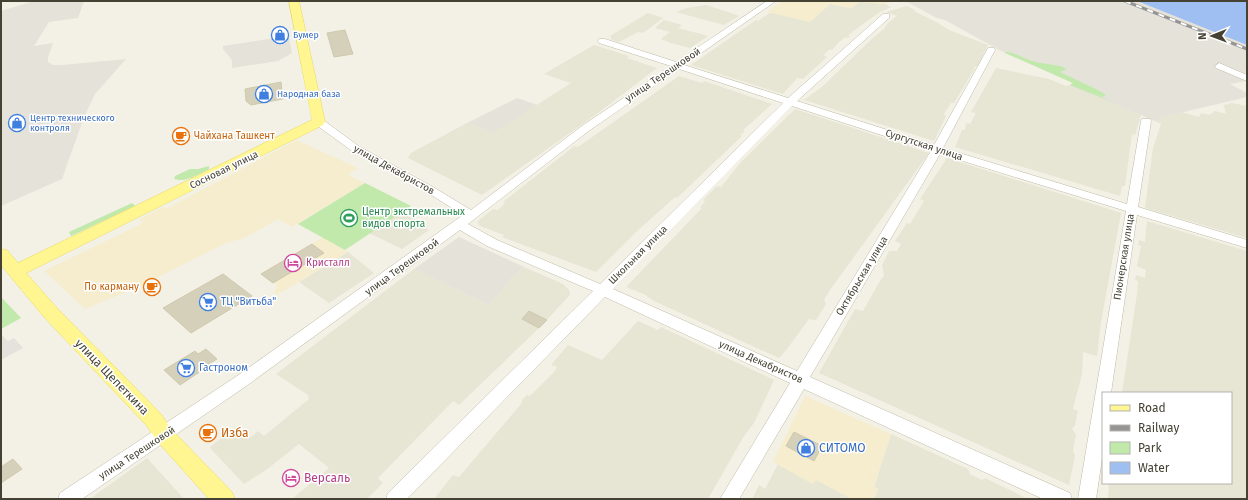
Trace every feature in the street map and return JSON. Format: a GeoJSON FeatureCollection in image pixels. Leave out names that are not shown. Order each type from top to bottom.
{"type":"FeatureCollection","features":[{"type":"Feature","properties":{"kind":"main road"},"geometry":{"type":"LineString","coordinates":[[294,1],[319,122]]}},
{"type":"Feature","properties":{"kind":"main road","name":"Сосновая улица"},"geometry":{"type":"LineString","coordinates":[[16,271],[319,122]]}},
{"type":"Feature","properties":{"kind":"main road","name":"улица Щепеткина"},"geometry":{"type":"LineString","coordinates":[[1,254],[50,312],[154,420],[164,435],[224,499]]}},
{"type":"Feature","properties":{"kind":"street","name":"улица Терешковой"},"geometry":{"type":"LineString","coordinates":[[67,499],[164,435],[319,326],[586,128],[772,1]]}},
{"type":"Feature","properties":{"kind":"street","name":"Школьная улица"},"geometry":{"type":"LineString","coordinates":[[395,499],[790,102],[886,16]]}},
{"type":"Feature","properties":{"kind":"street","name":"Сургутская улица"},"geometry":{"type":"LineString","coordinates":[[602,41],[938,150],[1247,244]]}},
{"type":"Feature","properties":{"kind":"street","name":"Октябрьская улица"},"geometry":{"type":"LineString","coordinates":[[729,499],[938,150],[992,50]]}},
{"type":"Feature","properties":{"kind":"street"},"geometry":{"type":"LineString","coordinates":[[1219,66],[1247,78]]}},
{"type":"Feature","properties":{"kind":"street","name":"Пионерская улица"},"geometry":{"type":"LineString","coordinates":[[1103,392],[1146,121]]}},
{"type":"Feature","properties":{"kind":"street","name":"улица Декабристов"},"geometry":{"type":"LineString","coordinates":[[319,122],[356,149],[429,189],[465,219],[469,231],[492,243],[602,290],[1063,499]]}},
{"type":"Feature","properties":{"kind":"street","name":"Пионерская улица"},"geometry":{"type":"LineString","coordinates":[[1087,499],[1102,401]]}},
{"type":"Feature","properties":{"kind":"shaded area"},"geometry":{"type":"Polygon","coordinates":[[[34,1],[84,1],[78,18],[49,22],[34,46],[53,43],[48,57],[48,62],[53,65],[62,65],[126,59],[95,94],[84,117],[62,179],[1,206],[1,11],[34,1]]]}},
{"type":"Feature","properties":{"kind":"shaded area"},"geometry":{"type":"Polygon","coordinates":[[[782,1],[892,1],[885,4],[860,2],[851,8],[830,4],[810,22],[767,12],[782,1]]]}},
{"type":"Feature","properties":{"kind":"shaded area"},"geometry":{"type":"Polygon","coordinates":[[[905,1],[1137,1],[1247,45],[1247,75],[1244,73],[1237,76],[1247,81],[1230,84],[1247,93],[1247,97],[1167,116],[1155,121],[1070,85],[1073,83],[999,50],[945,20],[937,18],[905,1]]]}},
{"type":"Feature","properties":{"kind":"shaded area"},"geometry":{"type":"Polygon","coordinates":[[[860,2],[885,4],[891,7],[880,12],[848,35],[850,36],[848,38],[846,37],[839,42],[832,50],[830,49],[823,55],[827,57],[803,79],[797,78],[783,94],[691,65],[756,20],[758,21],[771,12],[810,22],[830,4],[851,8],[860,2]]]}},
{"type":"Feature","properties":{"kind":"shaded area"},"geometry":{"type":"Polygon","coordinates":[[[706,5],[739,16],[724,25],[676,12],[687,8],[706,5]]]}},
{"type":"Feature","properties":{"kind":"shaded area"},"geometry":{"type":"Polygon","coordinates":[[[907,6],[949,30],[988,45],[978,66],[974,67],[975,68],[954,103],[951,103],[945,112],[944,115],[946,116],[934,141],[804,100],[823,86],[897,16],[886,12],[907,6]]]}},
{"type":"Feature","properties":{"kind":"shaded area"},"geometry":{"type":"Polygon","coordinates":[[[648,13],[663,18],[643,33],[638,32],[619,42],[610,39],[612,38],[610,36],[648,13]]]}},
{"type":"Feature","properties":{"kind":"shaded area"},"geometry":{"type":"Polygon","coordinates":[[[664,20],[682,25],[678,28],[708,36],[690,48],[671,43],[661,39],[670,32],[655,28],[664,20]]]}},
{"type":"Feature","properties":{"kind":"shaded area"},"geometry":{"type":"Polygon","coordinates":[[[275,38],[276,41],[289,38],[292,53],[278,61],[232,68],[232,60],[223,49],[223,46],[275,38]]]}},
{"type":"Feature","properties":{"kind":"shaded area"},"geometry":{"type":"Polygon","coordinates":[[[594,45],[629,56],[627,58],[657,68],[594,116],[482,195],[408,158],[411,153],[467,123],[493,133],[571,83],[544,74],[594,45]]]}},
{"type":"Feature","properties":{"kind":"shaded area"},"geometry":{"type":"Polygon","coordinates":[[[996,68],[1049,79],[1066,86],[1070,85],[1141,115],[1135,135],[1132,134],[1125,186],[1122,186],[1120,196],[955,147],[962,130],[965,130],[966,123],[970,124],[976,113],[971,112],[996,68]]]}},
{"type":"Feature","properties":{"kind":"shaded area"},"geometry":{"type":"Polygon","coordinates":[[[679,76],[702,83],[704,81],[772,104],[743,130],[745,131],[740,135],[742,136],[677,198],[675,197],[635,233],[596,272],[502,237],[504,235],[480,226],[477,222],[493,209],[498,210],[505,203],[503,202],[574,146],[578,147],[679,76]]]}},
{"type":"Feature","properties":{"kind":"shaded area"},"geometry":{"type":"Polygon","coordinates":[[[517,98],[537,105],[493,133],[467,123],[517,98]]]}},
{"type":"Feature","properties":{"kind":"shaded area"},"geometry":{"type":"Polygon","coordinates":[[[1232,103],[1247,106],[1247,238],[1145,208],[1153,148],[1161,124],[1155,121],[1182,112],[1199,117],[1201,113],[1210,115],[1215,111],[1226,114],[1224,105],[1232,103]]]}},
{"type":"Feature","properties":{"kind":"shaded area"},"geometry":{"type":"Polygon","coordinates":[[[795,109],[929,153],[830,290],[824,300],[826,304],[816,320],[809,319],[779,358],[654,301],[644,294],[626,287],[702,208],[700,207],[705,202],[703,200],[717,186],[721,187],[741,162],[795,109]]]}},
{"type":"Feature","properties":{"kind":"shaded area"},"geometry":{"type":"Polygon","coordinates":[[[297,140],[358,168],[348,175],[365,183],[292,227],[278,219],[247,237],[224,244],[141,286],[85,309],[44,271],[143,223],[139,220],[162,207],[167,208],[297,140]]]}},
{"type":"Feature","properties":{"kind":"shaded area"},"geometry":{"type":"Polygon","coordinates":[[[947,158],[1121,213],[1101,322],[1097,356],[1083,352],[1082,374],[1073,409],[1078,411],[1075,425],[1072,429],[1076,435],[1073,451],[1075,456],[1069,485],[819,373],[855,309],[863,311],[884,276],[882,265],[889,251],[897,251],[901,244],[895,241],[907,223],[910,224],[924,201],[920,199],[947,158]]]}},
{"type":"Feature","properties":{"kind":"shaded area"},"geometry":{"type":"Polygon","coordinates":[[[400,213],[423,222],[419,225],[429,230],[402,249],[369,233],[400,213]]]}},
{"type":"Feature","properties":{"kind":"shaded area"},"geometry":{"type":"Polygon","coordinates":[[[1147,221],[1247,251],[1247,499],[1108,499],[1109,484],[1232,484],[1232,392],[1122,392],[1137,294],[1138,281],[1135,280],[1136,275],[1145,278],[1146,270],[1137,266],[1141,246],[1138,245],[1139,240],[1145,242],[1147,221]]]}},
{"type":"Feature","properties":{"kind":"shaded area"},"geometry":{"type":"Polygon","coordinates":[[[323,237],[348,252],[277,295],[274,293],[277,285],[261,274],[323,237]]]}},
{"type":"Feature","properties":{"kind":"shaded area"},"geometry":{"type":"Polygon","coordinates":[[[459,237],[524,267],[511,279],[489,305],[414,269],[459,237]]]}},
{"type":"Feature","properties":{"kind":"shaded area"},"geometry":{"type":"Polygon","coordinates":[[[348,252],[374,273],[329,303],[299,282],[348,252]]]}},
{"type":"Feature","properties":{"kind":"shaded area"},"geometry":{"type":"Polygon","coordinates":[[[524,267],[563,284],[569,290],[570,295],[538,329],[459,405],[453,401],[378,478],[383,483],[367,499],[292,499],[329,468],[299,444],[266,470],[244,484],[210,447],[237,426],[251,437],[258,431],[264,436],[309,399],[308,395],[276,374],[414,269],[489,305],[511,279],[524,267]]]}},
{"type":"Feature","properties":{"kind":"shaded area"},"geometry":{"type":"Polygon","coordinates":[[[638,321],[658,330],[661,327],[774,380],[754,423],[744,436],[708,499],[434,499],[453,475],[459,477],[521,404],[523,399],[527,395],[530,396],[555,371],[557,367],[551,365],[568,345],[602,360],[638,321]]]}},
{"type":"Feature","properties":{"kind":"shaded area"},"geometry":{"type":"Polygon","coordinates":[[[1,334],[8,341],[14,338],[23,348],[1,360],[1,334]]]}},
{"type":"Feature","properties":{"kind":"shaded area"},"geometry":{"type":"Polygon","coordinates":[[[805,396],[891,434],[874,486],[878,489],[874,499],[852,499],[816,480],[813,484],[773,462],[805,396]]]}},
{"type":"Feature","properties":{"kind":"shaded area"},"geometry":{"type":"Polygon","coordinates":[[[891,434],[968,469],[970,474],[982,480],[985,478],[1028,499],[874,499],[878,489],[874,487],[891,434]]]}},
{"type":"Feature","properties":{"kind":"shaded area"},"geometry":{"type":"Polygon","coordinates":[[[147,458],[184,499],[90,499],[98,493],[147,458]]]}},
{"type":"Feature","properties":{"kind":"shaded area"},"geometry":{"type":"Polygon","coordinates":[[[778,464],[813,484],[815,479],[852,499],[752,499],[759,485],[765,489],[778,464]]]}},
{"type":"Feature","properties":{"kind":"green space"},"geometry":{"type":"Polygon","coordinates":[[[1006,52],[1037,62],[1067,69],[1060,72],[1106,95],[1102,97],[1081,88],[1116,104],[1070,85],[1073,83],[1005,53],[1006,52]]]}},
{"type":"Feature","properties":{"kind":"green space"},"geometry":{"type":"Polygon","coordinates":[[[209,166],[209,169],[188,179],[174,179],[175,176],[190,169],[198,169],[209,166]]]}},
{"type":"Feature","properties":{"kind":"green space","name":"Центр экстремальных видов спорта"},"geometry":{"type":"Polygon","coordinates":[[[365,183],[411,206],[345,250],[298,224],[365,183]]]}},
{"type":"Feature","properties":{"kind":"green space"},"geometry":{"type":"Polygon","coordinates":[[[132,203],[135,206],[71,236],[69,232],[132,203]]]}},
{"type":"Feature","properties":{"kind":"green space"},"geometry":{"type":"Polygon","coordinates":[[[1,297],[21,318],[1,329],[1,297]]]}},
{"type":"Feature","properties":{"kind":"water"},"geometry":{"type":"Polygon","coordinates":[[[1137,1],[1247,1],[1247,45],[1137,1]]]}},
{"type":"Feature","properties":{"kind":"building"},"geometry":{"type":"Polygon","coordinates":[[[345,30],[353,54],[334,57],[327,33],[345,30]]]}},
{"type":"Feature","properties":{"kind":"building","name":"Народная база"},"geometry":{"type":"Polygon","coordinates":[[[281,82],[283,99],[251,105],[246,101],[245,89],[281,82]]]}},
{"type":"Feature","properties":{"kind":"building","name":"Кристалл"},"geometry":{"type":"Polygon","coordinates":[[[312,244],[324,253],[273,283],[261,274],[312,244]]]}},
{"type":"Feature","properties":{"kind":"building","name":"ТЦ \"Витьба\""},"geometry":{"type":"Polygon","coordinates":[[[223,274],[252,296],[191,333],[163,308],[223,274]]]}},
{"type":"Feature","properties":{"kind":"building"},"geometry":{"type":"Polygon","coordinates":[[[529,311],[547,320],[539,328],[522,319],[529,311]]]}},
{"type":"Feature","properties":{"kind":"building","name":"Гастроном"},"geometry":{"type":"Polygon","coordinates":[[[206,349],[217,359],[180,385],[164,370],[195,351],[198,354],[206,349]]]}},
{"type":"Feature","properties":{"kind":"building","name":"СИТОМО"},"geometry":{"type":"Polygon","coordinates":[[[794,432],[822,446],[814,461],[786,446],[794,432]]]}},
{"type":"Feature","properties":{"kind":"building"},"geometry":{"type":"Polygon","coordinates":[[[13,459],[22,469],[1,483],[1,467],[13,459]]]}},
{"type":"Feature","properties":{"kind":"railway"},"geometry":{"type":"LineString","coordinates":[[1125,1],[1247,49]]}},
{"type":"Feature","properties":{"kind":"place","name":"Бумер"},"geometry":{"type":"Point","coordinates":[280,35]}},
{"type":"Feature","properties":{"kind":"place","name":"Народная база"},"geometry":{"type":"Point","coordinates":[264,94]}},
{"type":"Feature","properties":{"kind":"place","name":"Центр технического контроля"},"geometry":{"type":"Point","coordinates":[17,123]}},
{"type":"Feature","properties":{"kind":"place","name":"Чайхана Ташкент"},"geometry":{"type":"Point","coordinates":[181,136]}},
{"type":"Feature","properties":{"kind":"place","name":"Центр экстремальных видов спорта"},"geometry":{"type":"Point","coordinates":[349,218]}},
{"type":"Feature","properties":{"kind":"place","name":"Кристалл"},"geometry":{"type":"Point","coordinates":[293,263]}},
{"type":"Feature","properties":{"kind":"place","name":"По карману"},"geometry":{"type":"Point","coordinates":[152,287]}},
{"type":"Feature","properties":{"kind":"place","name":"ТЦ \"Витьба\""},"geometry":{"type":"Point","coordinates":[208,302]}},
{"type":"Feature","properties":{"kind":"place","name":"Гастроном"},"geometry":{"type":"Point","coordinates":[186,368]}},
{"type":"Feature","properties":{"kind":"place","name":"Изба"},"geometry":{"type":"Point","coordinates":[208,433]}},
{"type":"Feature","properties":{"kind":"place","name":"СИТОМО"},"geometry":{"type":"Point","coordinates":[806,448]}},
{"type":"Feature","properties":{"kind":"place","name":"Версаль"},"geometry":{"type":"Point","coordinates":[291,478]}}]}
